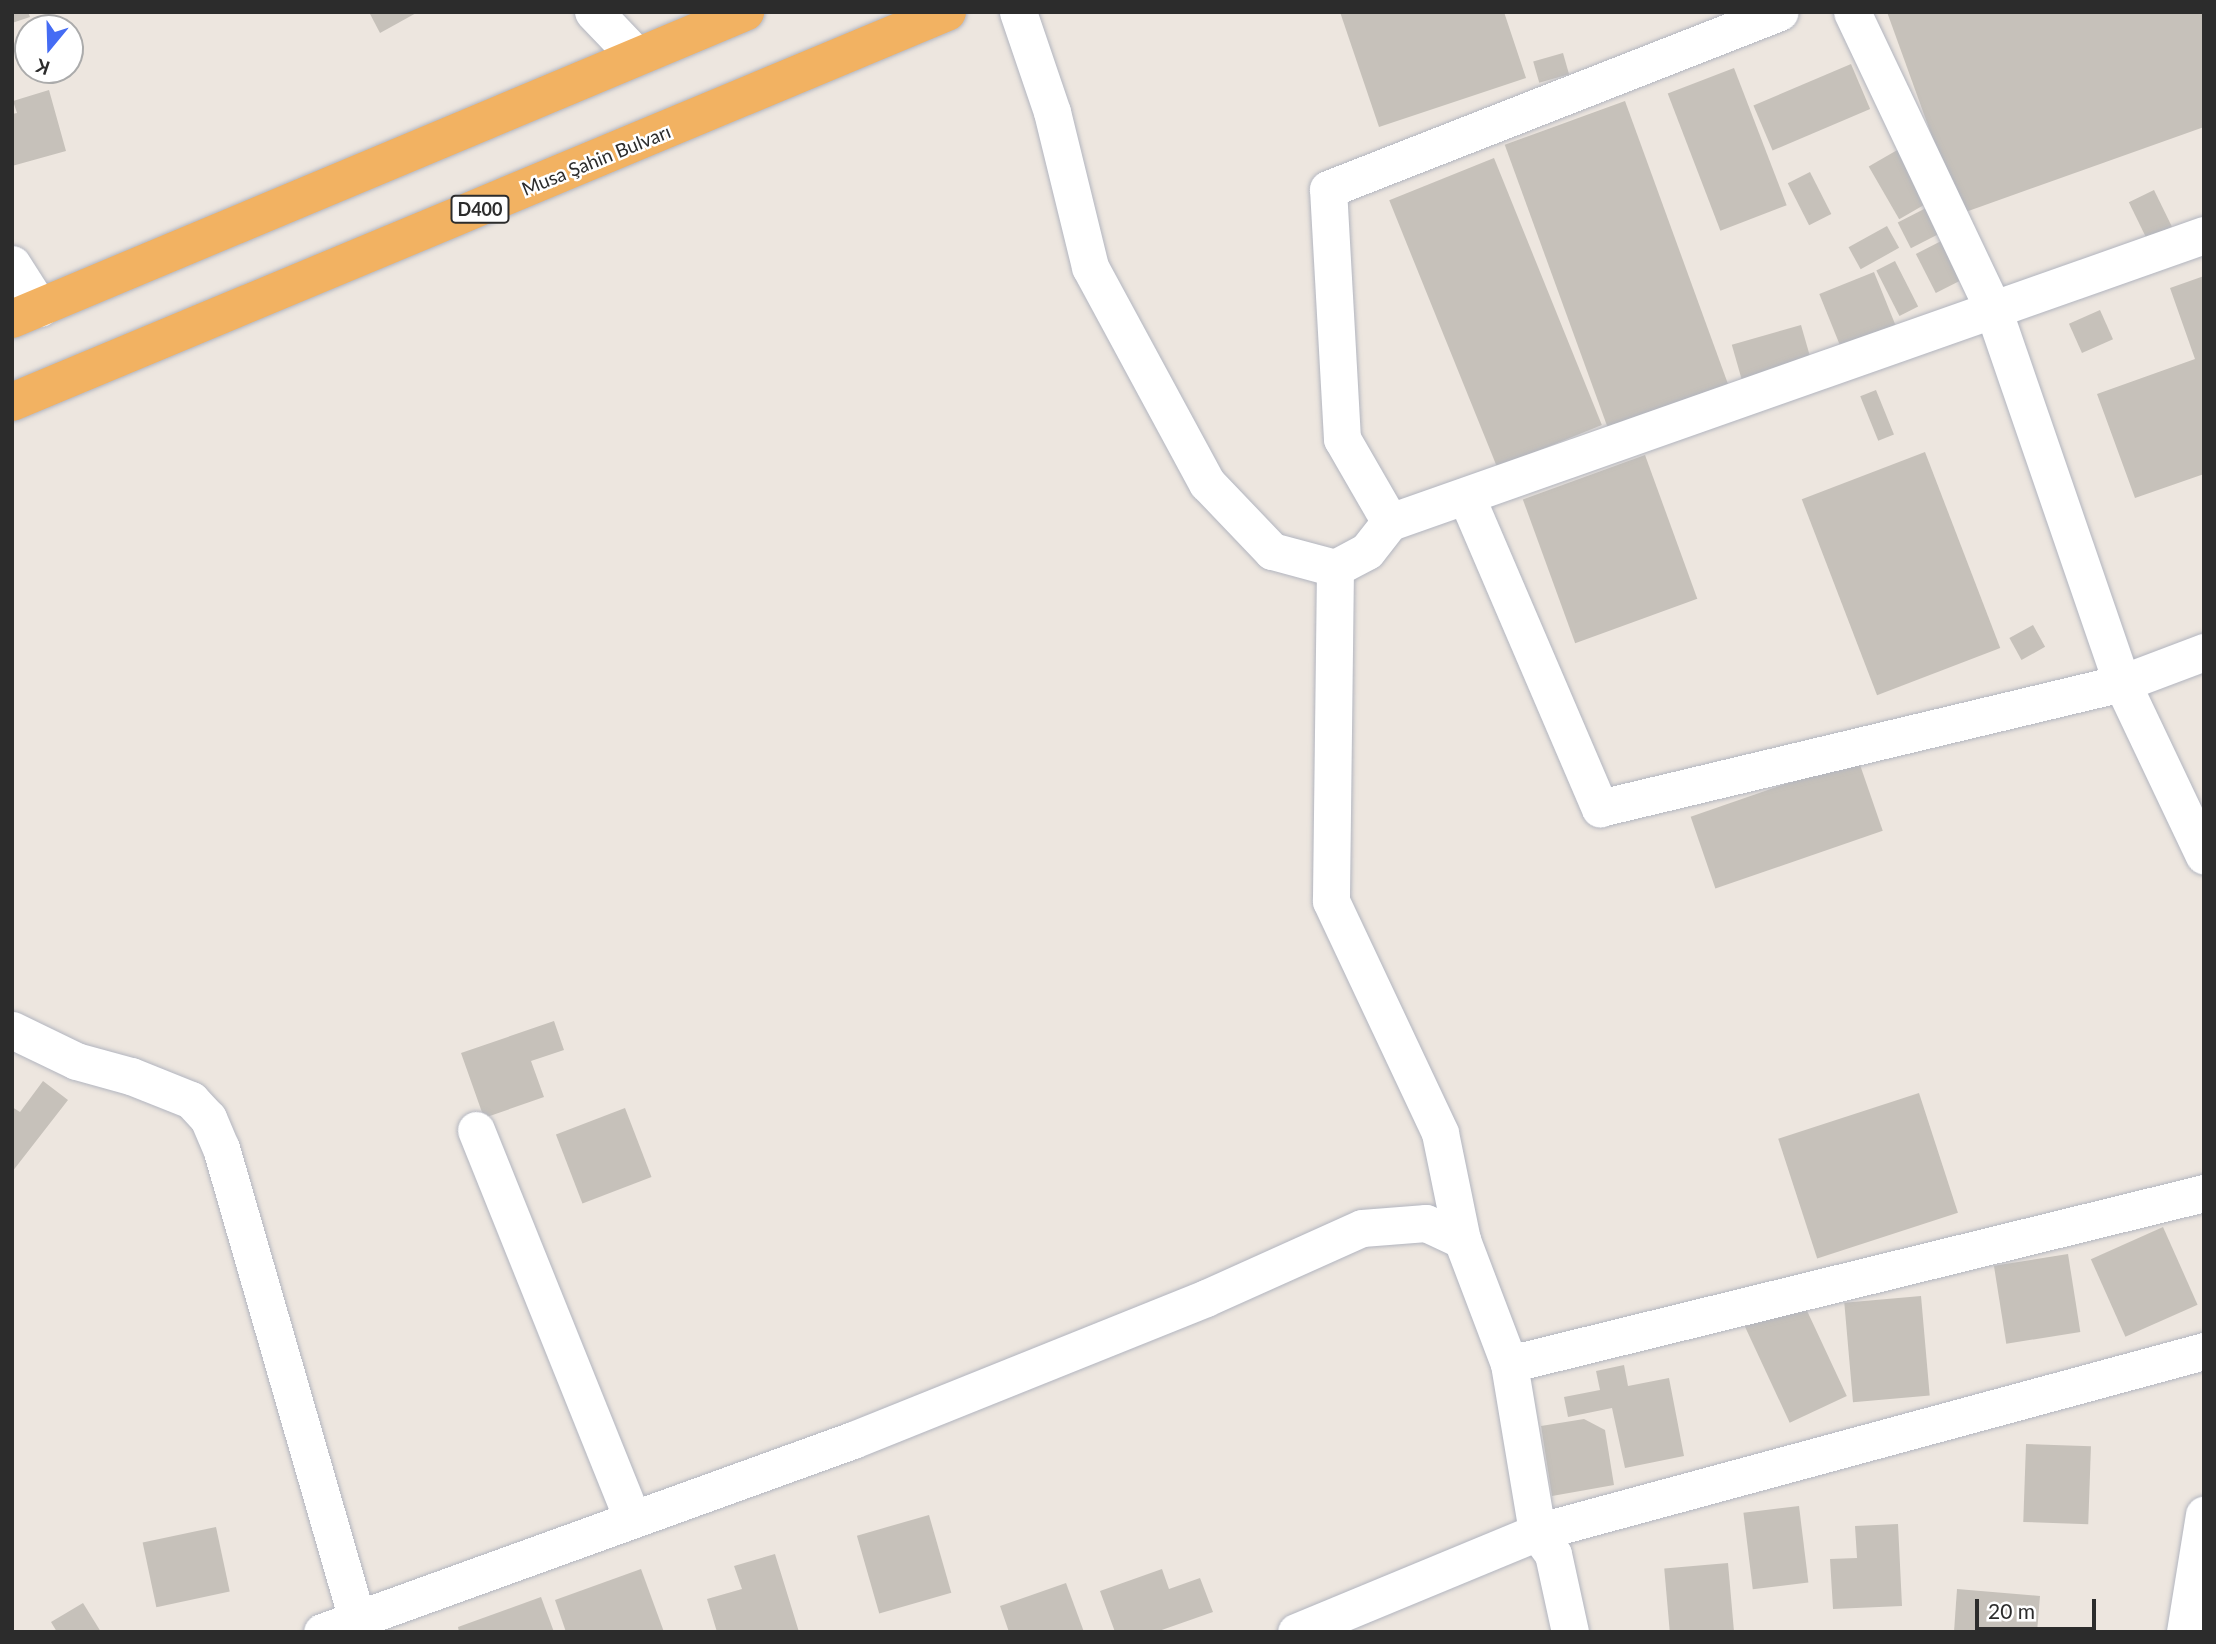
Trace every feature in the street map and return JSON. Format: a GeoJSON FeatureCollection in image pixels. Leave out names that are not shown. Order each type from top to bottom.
{"type":"FeatureCollection","features":[{"type":"Feature","properties":{"kind":"highway"},"geometry":{"type":"LineString","coordinates":[[26,314],[745,12]]}},
{"type":"Feature","properties":{"kind":"highway","name":"Musa Şahin Bulvarı"},"geometry":{"type":"LineString","coordinates":[[12,402],[947,12]]}},
{"type":"Feature","properties":{"kind":"street"},"geometry":{"type":"LineString","coordinates":[[594,12],[636,56]]}},
{"type":"Feature","properties":{"kind":"street"},"geometry":{"type":"LineString","coordinates":[[1018,12],[1052,112],[1090,267],[1207,483],[1272,551],[1335,568],[1367,551],[1390,522],[2204,235]]}},
{"type":"Feature","properties":{"kind":"street"},"geometry":{"type":"LineString","coordinates":[[1390,522],[1342,439],[1328,189],[1780,12]]}},
{"type":"Feature","properties":{"kind":"street"},"geometry":{"type":"LineString","coordinates":[[1852,12],[1993,309],[2122,683],[2204,856]]}},
{"type":"Feature","properties":{"kind":"street"},"geometry":{"type":"LineString","coordinates":[[12,264],[26,314]]}},
{"type":"Feature","properties":{"kind":"street"},"geometry":{"type":"LineString","coordinates":[[1466,496],[1600,808],[2122,683],[2204,652]]}},
{"type":"Feature","properties":{"kind":"street"},"geometry":{"type":"LineString","coordinates":[[1335,568],[1331,901],[1440,1133],[1462,1240],[1509,1364],[1536,1532],[1553,1554],[1570,1632]]}},
{"type":"Feature","properties":{"kind":"street"},"geometry":{"type":"LineString","coordinates":[[12,1030],[76,1061],[177,1095],[208,1118],[221,1148],[358,1618]]}},
{"type":"Feature","properties":{"kind":"street"},"geometry":{"type":"LineString","coordinates":[[476,1130],[632,1519]]}},
{"type":"Feature","properties":{"kind":"street"},"geometry":{"type":"LineString","coordinates":[[1509,1364],[2204,1193]]}},
{"type":"Feature","properties":{"kind":"street"},"geometry":{"type":"LineString","coordinates":[[322,1632],[853,1440],[1206,1298],[1362,1228],[1426,1223],[1462,1240]]}},
{"type":"Feature","properties":{"kind":"street"},"geometry":{"type":"LineString","coordinates":[[1296,1632],[1536,1532],[2204,1351]]}},
{"type":"Feature","properties":{"kind":"street"},"geometry":{"type":"LineString","coordinates":[[2185,1632],[2204,1515]]}},
{"type":"Feature","properties":{"kind":"building"},"geometry":{"type":"Polygon","coordinates":[[[12,12],[28,12],[29,14],[14,14],[12,23],[12,12]]]}},
{"type":"Feature","properties":{"kind":"building"},"geometry":{"type":"Polygon","coordinates":[[[369,12],[418,12],[380,33],[369,12]]]}},
{"type":"Feature","properties":{"kind":"building"},"geometry":{"type":"Polygon","coordinates":[[[1340,12],[1504,12],[1526,78],[1379,127],[1340,12]]]}},
{"type":"Feature","properties":{"kind":"building"},"geometry":{"type":"Polygon","coordinates":[[[1887,12],[2204,12],[2204,127],[1960,214],[1887,12]]]}},
{"type":"Feature","properties":{"kind":"building"},"geometry":{"type":"Polygon","coordinates":[[[1563,53],[1569,74],[1539,83],[1533,62],[1563,53]]]}},
{"type":"Feature","properties":{"kind":"building"},"geometry":{"type":"Polygon","coordinates":[[[1851,64],[1870,109],[1773,151],[1753,105],[1851,64]]]}},
{"type":"Feature","properties":{"kind":"building"},"geometry":{"type":"Polygon","coordinates":[[[1734,68],[1787,205],[1720,231],[1668,93],[1734,68]]]}},
{"type":"Feature","properties":{"kind":"building"},"geometry":{"type":"Polygon","coordinates":[[[49,90],[66,151],[12,166],[12,114],[17,113],[13,101],[49,90]]]}},
{"type":"Feature","properties":{"kind":"building"},"geometry":{"type":"Polygon","coordinates":[[[1625,101],[1728,385],[1608,429],[1505,145],[1625,101]]]}},
{"type":"Feature","properties":{"kind":"building"},"geometry":{"type":"Polygon","coordinates":[[[1899,149],[1930,202],[1899,219],[1869,166],[1899,149]]]}},
{"type":"Feature","properties":{"kind":"building"},"geometry":{"type":"Polygon","coordinates":[[[1494,158],[1602,425],[1497,467],[1389,200],[1494,158]]]}},
{"type":"Feature","properties":{"kind":"building"},"geometry":{"type":"Polygon","coordinates":[[[1810,172],[1831,214],[1809,225],[1788,183],[1810,172]]]}},
{"type":"Feature","properties":{"kind":"building"},"geometry":{"type":"Polygon","coordinates":[[[2154,190],[2172,227],[2147,239],[2129,202],[2154,190]]]}},
{"type":"Feature","properties":{"kind":"building"},"geometry":{"type":"Polygon","coordinates":[[[1928,207],[1941,233],[1911,248],[1898,222],[1928,207]]]}},
{"type":"Feature","properties":{"kind":"building"},"geometry":{"type":"Polygon","coordinates":[[[1887,226],[1899,248],[1861,269],[1849,247],[1887,226]]]}},
{"type":"Feature","properties":{"kind":"building"},"geometry":{"type":"Polygon","coordinates":[[[1947,238],[1967,277],[1936,293],[1916,254],[1947,238]]]}},
{"type":"Feature","properties":{"kind":"building"},"geometry":{"type":"Polygon","coordinates":[[[1895,261],[1918,306],[1899,316],[1876,271],[1895,261]]]}},
{"type":"Feature","properties":{"kind":"building"},"geometry":{"type":"Polygon","coordinates":[[[1874,272],[1897,329],[1842,351],[1819,294],[1874,272]]]}},
{"type":"Feature","properties":{"kind":"building"},"geometry":{"type":"Polygon","coordinates":[[[2204,276],[2204,474],[2135,498],[2097,394],[2195,359],[2170,288],[2204,276]]]}},
{"type":"Feature","properties":{"kind":"building"},"geometry":{"type":"Polygon","coordinates":[[[2100,310],[2113,339],[2082,353],[2069,324],[2100,310]]]}},
{"type":"Feature","properties":{"kind":"building"},"geometry":{"type":"Polygon","coordinates":[[[1801,325],[1813,366],[1744,386],[1732,345],[1801,325]]]}},
{"type":"Feature","properties":{"kind":"building"},"geometry":{"type":"Polygon","coordinates":[[[1876,390],[1894,435],[1878,441],[1860,396],[1876,390]]]}},
{"type":"Feature","properties":{"kind":"building"},"geometry":{"type":"Polygon","coordinates":[[[1925,452],[2000,648],[1877,695],[1802,499],[1925,452]]]}},
{"type":"Feature","properties":{"kind":"building"},"geometry":{"type":"Polygon","coordinates":[[[1645,455],[1697,599],[1575,643],[1523,499],[1645,455]]]}},
{"type":"Feature","properties":{"kind":"building"},"geometry":{"type":"Polygon","coordinates":[[[2033,625],[2045,647],[2022,660],[2009,638],[2033,625]]]}},
{"type":"Feature","properties":{"kind":"building"},"geometry":{"type":"Polygon","coordinates":[[[1858,759],[1883,831],[1715,888],[1691,817],[1858,759]]]}},
{"type":"Feature","properties":{"kind":"building"},"geometry":{"type":"Polygon","coordinates":[[[554,1021],[564,1050],[531,1061],[544,1097],[484,1118],[461,1053],[554,1021]]]}},
{"type":"Feature","properties":{"kind":"building"},"geometry":{"type":"Polygon","coordinates":[[[43,1081],[68,1100],[12,1172],[12,1107],[20,1112],[43,1081]]]}},
{"type":"Feature","properties":{"kind":"building"},"geometry":{"type":"Polygon","coordinates":[[[1919,1093],[1958,1213],[1817,1259],[1778,1139],[1919,1093]]]}},
{"type":"Feature","properties":{"kind":"building"},"geometry":{"type":"Polygon","coordinates":[[[625,1108],[652,1177],[582,1204],[556,1135],[625,1108]]]}},
{"type":"Feature","properties":{"kind":"building"},"geometry":{"type":"Polygon","coordinates":[[[2163,1227],[2198,1305],[2125,1337],[2091,1259],[2163,1227]]]}},
{"type":"Feature","properties":{"kind":"building"},"geometry":{"type":"Polygon","coordinates":[[[2068,1254],[2080,1332],[2006,1344],[1994,1266],[2068,1254]]]}},
{"type":"Feature","properties":{"kind":"building"},"geometry":{"type":"Polygon","coordinates":[[[1921,1296],[1930,1396],[1853,1402],[1844,1303],[1921,1296]]]}},
{"type":"Feature","properties":{"kind":"building"},"geometry":{"type":"Polygon","coordinates":[[[1802,1300],[1847,1396],[1790,1423],[1745,1327],[1802,1300]]]}},
{"type":"Feature","properties":{"kind":"building"},"geometry":{"type":"Polygon","coordinates":[[[1624,1365],[1628,1386],[1669,1378],[1684,1456],[1625,1468],[1612,1408],[1568,1417],[1564,1397],[1600,1390],[1596,1371],[1624,1365]]]}},
{"type":"Feature","properties":{"kind":"building"},"geometry":{"type":"Polygon","coordinates":[[[1584,1419],[1605,1430],[1614,1485],[1552,1496],[1541,1426],[1584,1419]]]}},
{"type":"Feature","properties":{"kind":"building"},"geometry":{"type":"Polygon","coordinates":[[[2026,1444],[2091,1446],[2088,1524],[2023,1522],[2026,1444]]]}},
{"type":"Feature","properties":{"kind":"building"},"geometry":{"type":"Polygon","coordinates":[[[1799,1506],[1808,1582],[1753,1589],[1743,1513],[1799,1506]]]}},
{"type":"Feature","properties":{"kind":"building"},"geometry":{"type":"Polygon","coordinates":[[[929,1515],[951,1593],[879,1614],[857,1536],[929,1515]]]}},
{"type":"Feature","properties":{"kind":"building"},"geometry":{"type":"Polygon","coordinates":[[[1898,1524],[1902,1606],[1833,1609],[1830,1559],[1857,1558],[1855,1526],[1898,1524]]]}},
{"type":"Feature","properties":{"kind":"building"},"geometry":{"type":"Polygon","coordinates":[[[216,1527],[230,1592],[156,1607],[143,1543],[216,1527]]]}},
{"type":"Feature","properties":{"kind":"building"},"geometry":{"type":"Polygon","coordinates":[[[775,1554],[799,1632],[717,1632],[707,1599],[742,1589],[734,1566],[775,1554]]]}},
{"type":"Feature","properties":{"kind":"building"},"geometry":{"type":"Polygon","coordinates":[[[1728,1563],[1734,1632],[1670,1632],[1664,1569],[1728,1563]]]}},
{"type":"Feature","properties":{"kind":"building"},"geometry":{"type":"Polygon","coordinates":[[[641,1569],[664,1632],[566,1632],[555,1600],[641,1569]]]}},
{"type":"Feature","properties":{"kind":"building"},"geometry":{"type":"Polygon","coordinates":[[[1162,1569],[1169,1589],[1200,1578],[1213,1612],[1156,1632],[1115,1632],[1100,1591],[1162,1569]]]}},
{"type":"Feature","properties":{"kind":"building"},"geometry":{"type":"Polygon","coordinates":[[[1066,1583],[1084,1632],[1009,1632],[1000,1606],[1066,1583]]]}},
{"type":"Feature","properties":{"kind":"building"},"geometry":{"type":"Polygon","coordinates":[[[1957,1589],[2040,1596],[2037,1632],[1954,1632],[1957,1589]]]}},
{"type":"Feature","properties":{"kind":"building"},"geometry":{"type":"Polygon","coordinates":[[[541,1597],[554,1632],[459,1632],[458,1627],[541,1597]]]}},
{"type":"Feature","properties":{"kind":"building"},"geometry":{"type":"Polygon","coordinates":[[[83,1603],[101,1632],[57,1632],[51,1622],[83,1603]]]}}]}
